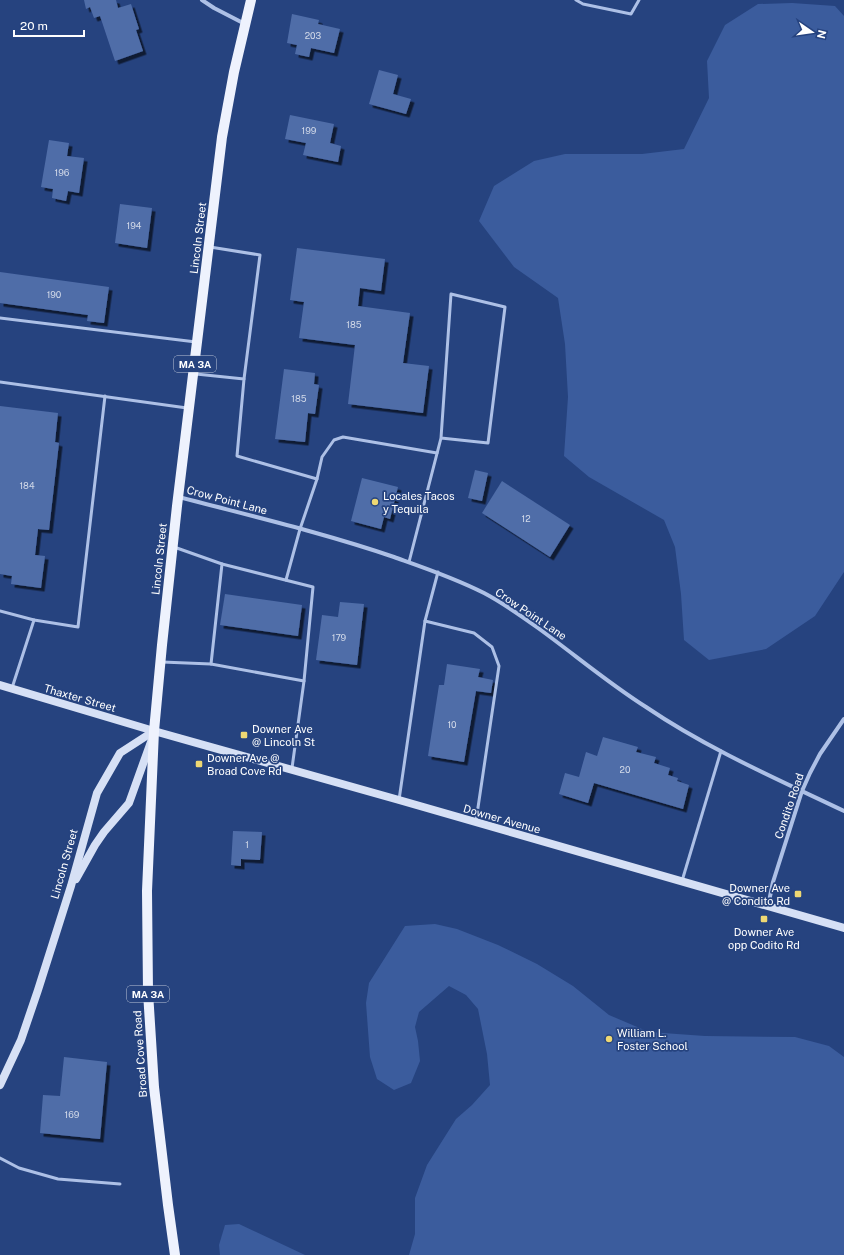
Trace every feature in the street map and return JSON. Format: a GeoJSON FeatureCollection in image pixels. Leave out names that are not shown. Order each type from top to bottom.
{"type":"FeatureCollection","features":[{"type":"Feature","properties":{"kind":"main road","name":"Lincoln Street"},"geometry":{"type":"LineString","coordinates":[[154,731],[178,497],[222,137],[234,72],[250,0]]}},
{"type":"Feature","properties":{"kind":"main road","name":"Broad Cove Road"},"geometry":{"type":"LineString","coordinates":[[154,731],[147,891],[148,992],[154,1087],[175,1255]]}},
{"type":"Feature","properties":{"kind":"street"},"geometry":{"type":"LineString","coordinates":[[202,0],[245,24]]}},
{"type":"Feature","properties":{"kind":"street","name":"Crow Point Lane"},"geometry":{"type":"LineString","coordinates":[[178,497],[366,547],[459,580],[500,602],[645,707],[683,730],[844,811]]}},
{"type":"Feature","properties":{"kind":"street","name":"Thaxter Street"},"geometry":{"type":"LineString","coordinates":[[0,685],[154,731]]}},
{"type":"Feature","properties":{"kind":"street","name":"Condito Road"},"geometry":{"type":"LineString","coordinates":[[768,907],[773,882],[802,791],[820,754],[844,719]]}},
{"type":"Feature","properties":{"kind":"street"},"geometry":{"type":"LineString","coordinates":[[71,886],[104,832],[129,803],[154,731]]}},
{"type":"Feature","properties":{"kind":"street","name":"Downer Avenue"},"geometry":{"type":"LineString","coordinates":[[154,731],[844,928]]}},
{"type":"Feature","properties":{"kind":"street","name":"Lincoln Street"},"geometry":{"type":"LineString","coordinates":[[0,1085],[21,1040],[38,990],[71,886],[97,793],[120,753],[154,731]]}},
{"type":"Feature","properties":{"kind":"lane"},"geometry":{"type":"LineString","coordinates":[[576,0],[582,4],[631,14],[639,0]]}},
{"type":"Feature","properties":{"kind":"lane"},"geometry":{"type":"LineString","coordinates":[[209,247],[260,255],[244,379],[237,456],[317,479]]}},
{"type":"Feature","properties":{"kind":"lane"},"geometry":{"type":"LineString","coordinates":[[409,562],[441,438],[451,294],[505,307],[488,443],[441,438]]}},
{"type":"Feature","properties":{"kind":"lane"},"geometry":{"type":"LineString","coordinates":[[0,318],[198,342]]}},
{"type":"Feature","properties":{"kind":"lane"},"geometry":{"type":"LineString","coordinates":[[193,374],[244,379]]}},
{"type":"Feature","properties":{"kind":"lane"},"geometry":{"type":"LineString","coordinates":[[0,382],[189,408]]}},
{"type":"Feature","properties":{"kind":"lane"},"geometry":{"type":"LineString","coordinates":[[0,611],[34,620],[78,627],[105,396]]}},
{"type":"Feature","properties":{"kind":"lane"},"geometry":{"type":"LineString","coordinates":[[286,580],[300,529],[317,479],[322,457],[334,440],[343,437],[437,453]]}},
{"type":"Feature","properties":{"kind":"lane"},"geometry":{"type":"LineString","coordinates":[[173,546],[222,564],[312,587],[304,681],[292,770]]}},
{"type":"Feature","properties":{"kind":"lane"},"geometry":{"type":"LineString","coordinates":[[211,664],[222,564]]}},
{"type":"Feature","properties":{"kind":"lane"},"geometry":{"type":"LineString","coordinates":[[399,800],[425,621],[438,572]]}},
{"type":"Feature","properties":{"kind":"lane"},"geometry":{"type":"LineString","coordinates":[[12,689],[34,620]]}},
{"type":"Feature","properties":{"kind":"lane"},"geometry":{"type":"LineString","coordinates":[[425,621],[474,633],[492,647],[499,666],[475,822]]}},
{"type":"Feature","properties":{"kind":"lane"},"geometry":{"type":"LineString","coordinates":[[160,662],[211,664],[304,681]]}},
{"type":"Feature","properties":{"kind":"lane"},"geometry":{"type":"LineString","coordinates":[[682,881],[721,750]]}},
{"type":"Feature","properties":{"kind":"lane"},"geometry":{"type":"LineString","coordinates":[[0,1158],[19,1168],[58,1179],[120,1184]]}},
{"type":"Feature","properties":{"kind":"shaded area"},"geometry":{"type":"Polygon","coordinates":[[[792,3],[835,6],[844,16],[844,572],[815,616],[766,649],[709,660],[684,640],[681,594],[675,547],[664,520],[589,477],[564,456],[568,397],[565,344],[558,298],[514,267],[479,221],[494,186],[534,161],[565,154],[642,154],[684,149],[709,98],[707,61],[725,25],[758,4],[792,3]]]}},
{"type":"Feature","properties":{"kind":"shaded area"},"geometry":{"type":"Polygon","coordinates":[[[435,924],[457,929],[498,945],[537,964],[573,986],[609,1015],[649,1032],[705,1036],[795,1037],[829,1046],[844,1057],[844,1255],[409,1255],[415,1234],[415,1198],[427,1165],[456,1119],[472,1105],[490,1085],[487,1054],[478,1009],[466,995],[449,986],[419,1012],[415,1027],[420,1061],[411,1083],[394,1090],[377,1079],[370,1057],[366,1003],[369,983],[405,926],[435,924]]]}},
{"type":"Feature","properties":{"kind":"shaded area"},"geometry":{"type":"Polygon","coordinates":[[[239,1224],[305,1255],[220,1255],[219,1245],[225,1225],[239,1224]]]}},
{"type":"Feature","properties":{"kind":"building"},"geometry":{"type":"Polygon","coordinates":[[[84,0],[116,0],[118,8],[131,4],[139,29],[136,30],[143,51],[115,61],[100,16],[94,18],[90,7],[86,9],[84,0]]]}},
{"type":"Feature","properties":{"kind":"building"},"geometry":{"type":"Polygon","coordinates":[[[292,14],[319,20],[318,24],[340,29],[334,53],[311,48],[309,57],[295,54],[297,45],[287,43],[292,14]]]}},
{"type":"Feature","properties":{"kind":"building"},"geometry":{"type":"Polygon","coordinates":[[[379,70],[398,75],[393,94],[411,99],[406,114],[369,104],[379,70]]]}},
{"type":"Feature","properties":{"kind":"building"},"geometry":{"type":"Polygon","coordinates":[[[290,115],[334,124],[330,143],[341,146],[338,162],[303,155],[306,143],[285,139],[290,115]]]}},
{"type":"Feature","properties":{"kind":"building"},"geometry":{"type":"Polygon","coordinates":[[[49,140],[69,143],[67,156],[84,158],[79,193],[68,191],[66,201],[52,198],[53,189],[41,187],[49,140]]]}},
{"type":"Feature","properties":{"kind":"building"},"geometry":{"type":"Polygon","coordinates":[[[120,204],[152,208],[147,248],[115,243],[120,204]]]}},
{"type":"Feature","properties":{"kind":"building"},"geometry":{"type":"Polygon","coordinates":[[[297,248],[385,259],[381,291],[360,288],[358,306],[410,313],[403,363],[429,366],[423,413],[348,404],[355,345],[299,338],[304,302],[290,300],[297,248]]]}},
{"type":"Feature","properties":{"kind":"building"},"geometry":{"type":"Polygon","coordinates":[[[0,272],[109,287],[104,323],[87,321],[88,315],[0,303],[0,272]]]}},
{"type":"Feature","properties":{"kind":"building"},"geometry":{"type":"Polygon","coordinates":[[[284,369],[315,373],[314,384],[319,385],[315,414],[308,413],[305,442],[275,439],[284,369]]]}},
{"type":"Feature","properties":{"kind":"building"},"geometry":{"type":"Polygon","coordinates":[[[0,406],[58,413],[55,442],[59,443],[49,530],[38,529],[35,555],[45,556],[41,588],[11,584],[12,576],[0,574],[0,406]]]}},
{"type":"Feature","properties":{"kind":"building"},"geometry":{"type":"Polygon","coordinates":[[[475,470],[488,473],[482,501],[468,498],[475,470]]]}},
{"type":"Feature","properties":{"kind":"building","name":"Locales Tacos y Tequila"},"geometry":{"type":"Polygon","coordinates":[[[362,478],[398,487],[390,519],[384,517],[381,529],[351,521],[362,478]]]}},
{"type":"Feature","properties":{"kind":"building"},"geometry":{"type":"Polygon","coordinates":[[[502,481],[570,525],[550,557],[482,513],[502,481]]]}},
{"type":"Feature","properties":{"kind":"building"},"geometry":{"type":"Polygon","coordinates":[[[225,594],[302,605],[298,636],[220,625],[225,594]]]}},
{"type":"Feature","properties":{"kind":"building"},"geometry":{"type":"Polygon","coordinates":[[[340,602],[364,604],[357,665],[316,660],[322,615],[338,617],[340,602]]]}},
{"type":"Feature","properties":{"kind":"building"},"geometry":{"type":"Polygon","coordinates":[[[447,664],[480,669],[478,677],[493,680],[491,693],[476,691],[464,762],[428,756],[439,685],[444,685],[447,664]]]}},
{"type":"Feature","properties":{"kind":"building"},"geometry":{"type":"Polygon","coordinates":[[[603,737],[638,747],[636,752],[656,757],[654,763],[670,768],[668,775],[678,778],[677,781],[689,785],[683,809],[594,783],[588,803],[559,794],[565,773],[579,777],[586,752],[597,756],[603,737]]]}},
{"type":"Feature","properties":{"kind":"building"},"geometry":{"type":"Polygon","coordinates":[[[233,831],[262,832],[260,860],[241,859],[241,866],[231,865],[233,831]]]}},
{"type":"Feature","properties":{"kind":"building"},"geometry":{"type":"Polygon","coordinates":[[[64,1057],[107,1062],[100,1139],[40,1133],[43,1095],[60,1096],[64,1057]]]}},
{"type":"Feature","properties":{"kind":"place","name":"Locales Tacos y Tequila"},"geometry":{"type":"Point","coordinates":[375,502]}},
{"type":"Feature","properties":{"kind":"place","name":"Downer Ave @ Lincoln St"},"geometry":{"type":"Point","coordinates":[244,735]}},
{"type":"Feature","properties":{"kind":"place","name":"Downer Ave @ Broad Cove Rd"},"geometry":{"type":"Point","coordinates":[199,764]}},
{"type":"Feature","properties":{"kind":"place","name":"Downer Ave @ Condito Rd"},"geometry":{"type":"Point","coordinates":[798,894]}},
{"type":"Feature","properties":{"kind":"place","name":"Downer Ave opp Codito Rd"},"geometry":{"type":"Point","coordinates":[764,919]}},
{"type":"Feature","properties":{"kind":"place","name":"William L. Foster School"},"geometry":{"type":"Point","coordinates":[609,1039]}}]}
